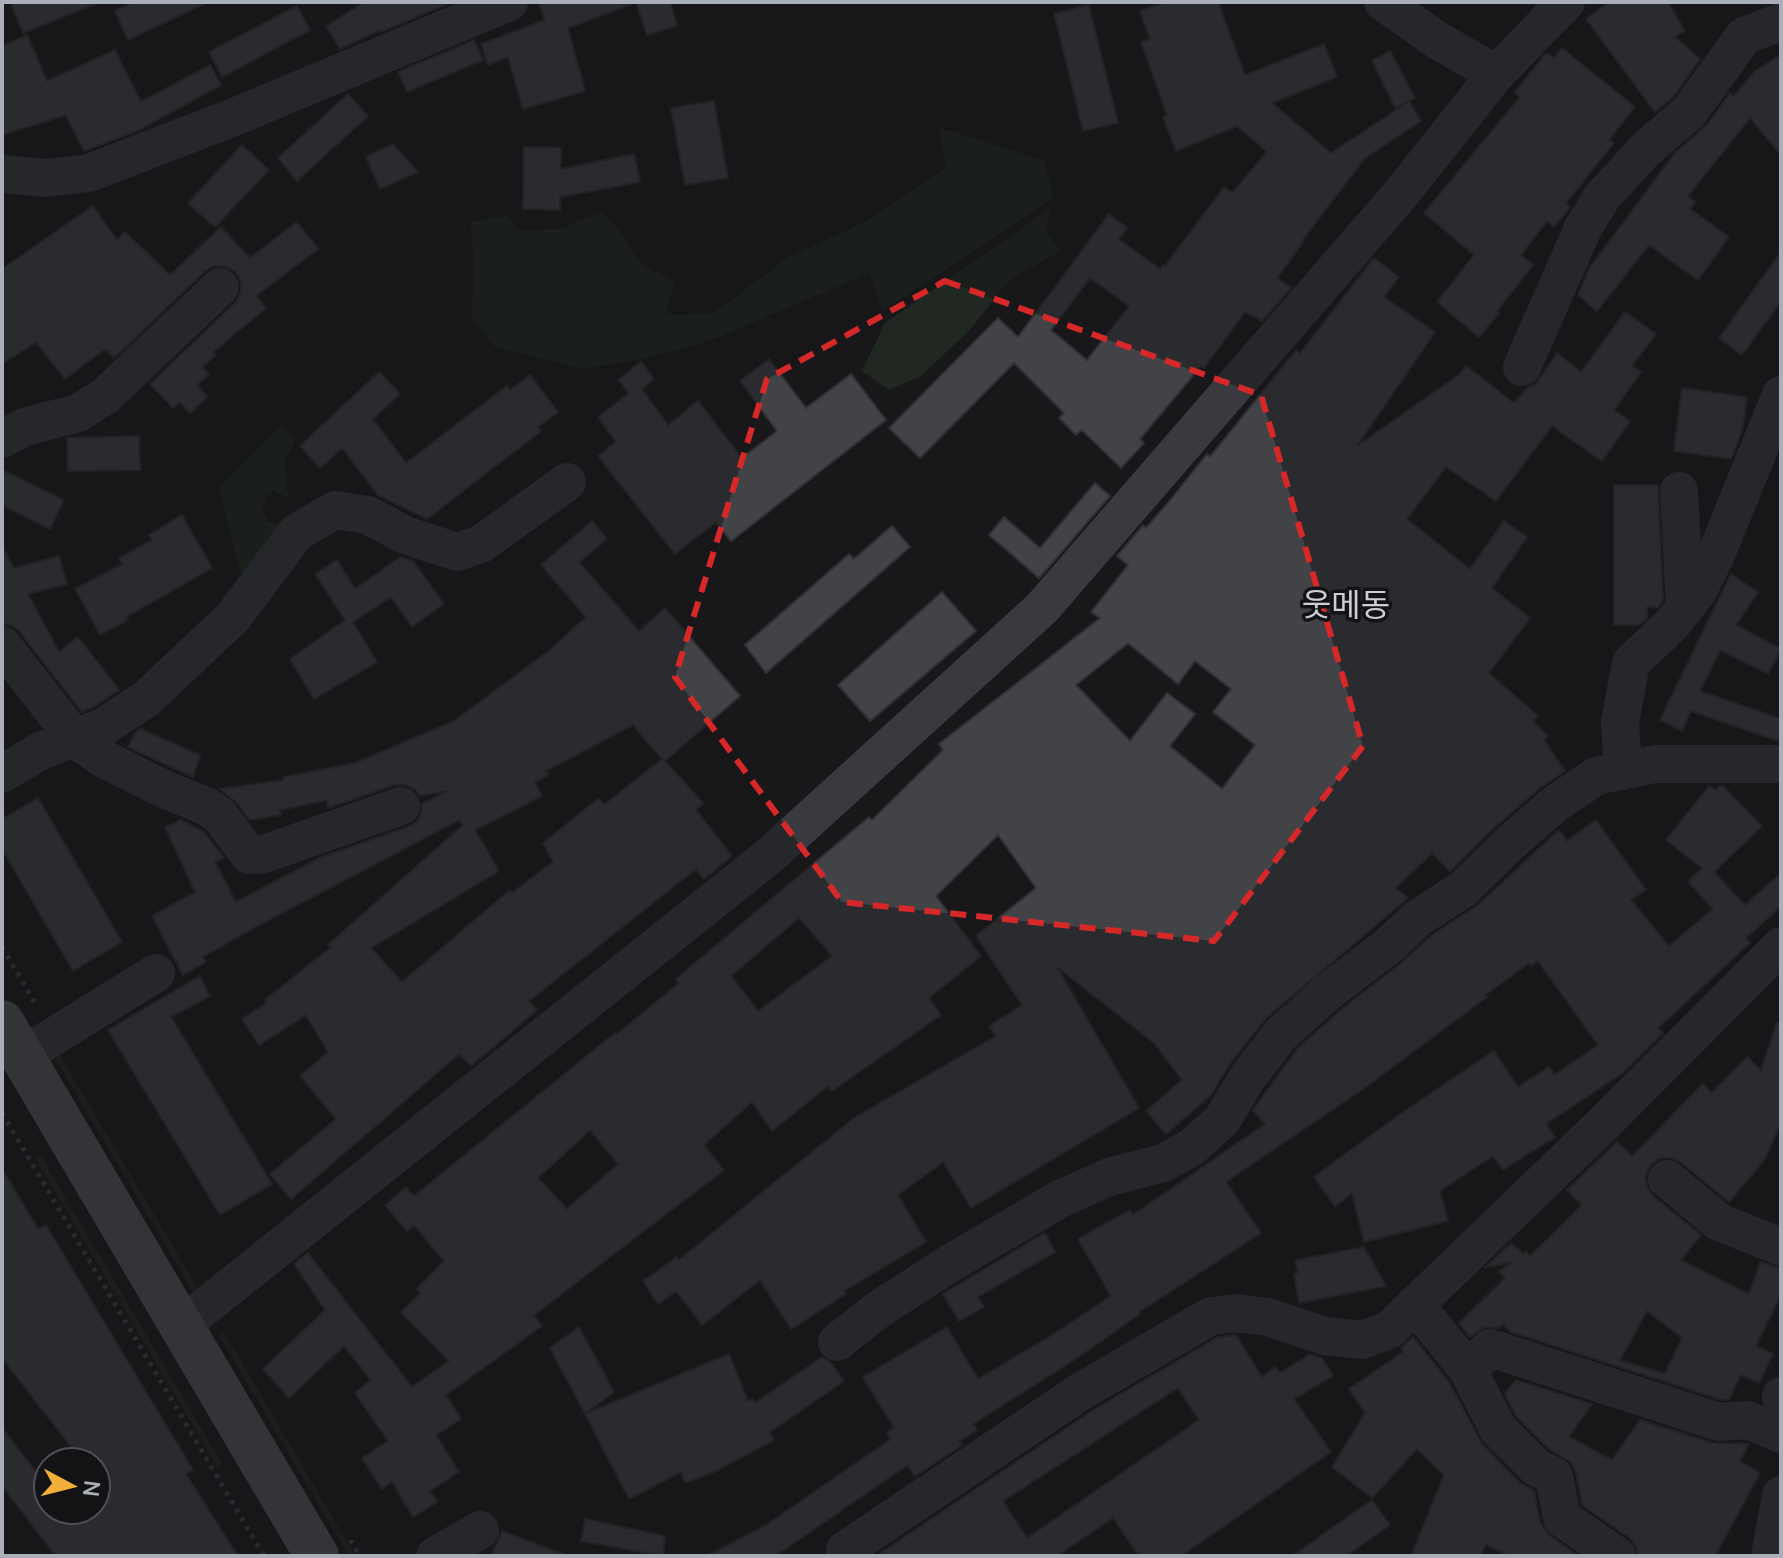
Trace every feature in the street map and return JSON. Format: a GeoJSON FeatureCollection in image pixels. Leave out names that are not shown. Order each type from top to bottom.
{"type":"FeatureCollection","features":[{"type":"Feature","properties":{"kind":"main road"},"geometry":{"type":"LineString","coordinates":[[12,1039],[317,1556]]}},
{"type":"Feature","properties":{"kind":"street"},"geometry":{"type":"LineString","coordinates":[[2,174],[46,178],[89,173],[234,117],[509,2]]}},
{"type":"Feature","properties":{"kind":"street"},"geometry":{"type":"LineString","coordinates":[[1383,2],[1437,40],[1496,74]]}},
{"type":"Feature","properties":{"kind":"street"},"geometry":{"type":"LineString","coordinates":[[181,1326],[769,856],[1042,608],[1399,196],[1496,74],[1566,2]]}},
{"type":"Feature","properties":{"kind":"street"},"geometry":{"type":"LineString","coordinates":[[1522,367],[1583,228],[1602,197],[1645,150],[1689,112],[1744,36],[1781,22]]}},
{"type":"Feature","properties":{"kind":"street"},"geometry":{"type":"LineString","coordinates":[[2,439],[24,427],[78,413],[105,396],[220,287]]}},
{"type":"Feature","properties":{"kind":"street"},"geometry":{"type":"LineString","coordinates":[[1623,771],[1620,722],[1631,663],[1672,624],[1698,591],[1781,395]]}},
{"type":"Feature","properties":{"kind":"street"},"geometry":{"type":"LineString","coordinates":[[2,774],[40,751],[76,740],[103,727],[146,699],[233,617],[296,533],[335,510],[368,515],[405,535],[457,552],[481,544],[567,482]]}},
{"type":"Feature","properties":{"kind":"street"},"geometry":{"type":"LineString","coordinates":[[1679,491],[1685,607]]}},
{"type":"Feature","properties":{"kind":"street"},"geometry":{"type":"LineString","coordinates":[[2,645],[76,740],[104,759],[206,806],[220,816],[249,855],[261,855],[401,806]]}},
{"type":"Feature","properties":{"kind":"street"},"geometry":{"type":"LineString","coordinates":[[837,1342],[879,1309],[938,1271],[1060,1199],[1109,1177],[1163,1163],[1192,1147],[1222,1120],[1247,1078],[1281,1034],[1418,918],[1463,889],[1555,804],[1596,776],[1655,764],[1781,764]]}},
{"type":"Feature","properties":{"kind":"street"},"geometry":{"type":"LineString","coordinates":[[845,1550],[1080,1392],[1211,1316],[1237,1313],[1268,1317],[1325,1336],[1362,1340],[1389,1330],[1598,1129],[1781,946]]}},
{"type":"Feature","properties":{"kind":"street"},"geometry":{"type":"LineString","coordinates":[[12,1039],[156,973]]}},
{"type":"Feature","properties":{"kind":"street"},"geometry":{"type":"LineString","coordinates":[[1667,1179],[1719,1222],[1781,1247]]}},
{"type":"Feature","properties":{"kind":"street"},"geometry":{"type":"LineString","coordinates":[[1415,1304],[1468,1370],[1498,1429],[1536,1467],[1554,1476],[1562,1518],[1617,1556]]}},
{"type":"Feature","properties":{"kind":"street"},"geometry":{"type":"LineString","coordinates":[[1468,1370],[1490,1348],[1719,1422],[1748,1420],[1781,1434]]}},
{"type":"Feature","properties":{"kind":"street"},"geometry":{"type":"LineString","coordinates":[[1770,1556],[1781,1495]]}},
{"type":"Feature","properties":{"kind":"street"},"geometry":{"type":"LineString","coordinates":[[435,1556],[480,1530]]}},
{"type":"Feature","properties":{"kind":"path"},"geometry":{"type":"LineString","coordinates":[[2,1113],[264,1556]]}},
{"type":"Feature","properties":{"kind":"highlighted area"},"geometry":{"type":"Polygon","coordinates":[[[945,281],[1261,395],[1363,746],[1214,941],[842,902],[675,677],[767,379],[945,281]]]}},
{"type":"Feature","properties":{"kind":"shaded area"},"geometry":{"type":"Polygon","coordinates":[[[939,128],[1044,160],[1053,198],[882,311],[870,273],[709,341],[647,358],[582,369],[494,346],[471,316],[474,275],[471,222],[507,216],[519,230],[559,229],[602,213],[616,227],[641,265],[675,281],[665,315],[713,314],[789,257],[869,220],[947,168],[939,128]]]}},
{"type":"Feature","properties":{"kind":"shaded area"},"geometry":{"type":"Polygon","coordinates":[[[1051,208],[1045,230],[1061,251],[1010,279],[970,330],[921,376],[889,390],[862,371],[885,323],[1051,208]]]}},
{"type":"Feature","properties":{"kind":"shaded area"},"geometry":{"type":"Polygon","coordinates":[[[282,424],[295,441],[284,461],[289,498],[272,490],[271,494],[266,493],[262,514],[267,516],[266,522],[283,523],[242,578],[219,487],[282,424]]]}},
{"type":"Feature","properties":{"kind":"shaded area"},"geometry":{"type":"Polygon","coordinates":[[[56,1049],[203,1297],[198,1300],[51,1051],[56,1049]]]}},
{"type":"Feature","properties":{"kind":"shaded area"},"geometry":{"type":"Polygon","coordinates":[[[41,1156],[222,1464],[217,1467],[36,1159],[41,1156]]]}},
{"type":"Feature","properties":{"kind":"shaded area"},"geometry":{"type":"Polygon","coordinates":[[[224,1332],[355,1556],[349,1556],[219,1335],[224,1332]]]}},
{"type":"Feature","properties":{"kind":"building"},"geometry":{"type":"Polygon","coordinates":[[[10,2],[97,2],[97,3],[23,33],[10,2]]]}},
{"type":"Feature","properties":{"kind":"building"},"geometry":{"type":"Polygon","coordinates":[[[133,2],[208,2],[128,40],[115,11],[133,2]]]}},
{"type":"Feature","properties":{"kind":"building"},"geometry":{"type":"Polygon","coordinates":[[[365,2],[452,2],[340,49],[326,26],[365,2]]]}},
{"type":"Feature","properties":{"kind":"building"},"geometry":{"type":"Polygon","coordinates":[[[538,2],[632,4],[568,28],[585,91],[523,109],[508,57],[488,65],[481,44],[545,20],[538,2]]]}},
{"type":"Feature","properties":{"kind":"building"},"geometry":{"type":"Polygon","coordinates":[[[636,2],[670,2],[677,26],[647,35],[636,2]]]}},
{"type":"Feature","properties":{"kind":"building"},"geometry":{"type":"Polygon","coordinates":[[[1166,2],[1218,2],[1245,75],[1324,44],[1337,77],[1272,103],[1331,153],[1408,102],[1395,108],[1372,61],[1390,51],[1415,98],[1409,101],[1421,121],[1364,159],[1277,278],[1291,288],[1262,321],[1245,312],[1204,368],[1201,366],[1140,439],[1144,443],[1121,468],[1082,430],[1076,435],[1059,418],[1064,413],[1014,363],[920,458],[889,428],[998,318],[1018,337],[1109,214],[1127,228],[1119,239],[1160,269],[1224,187],[1232,193],[1267,152],[1237,126],[1176,151],[1163,117],[1167,115],[1141,42],[1150,39],[1140,11],[1166,2]],[[1090,278],[1051,330],[1087,360],[1129,306],[1090,278]]]}},
{"type":"Feature","properties":{"kind":"building"},"geometry":{"type":"Polygon","coordinates":[[[1609,2],[1668,2],[1685,31],[1675,37],[1700,59],[1673,97],[1655,112],[1586,19],[1609,2]]]}},
{"type":"Feature","properties":{"kind":"building"},"geometry":{"type":"Polygon","coordinates":[[[1089,5],[1118,123],[1083,131],[1054,14],[1089,5]]]}},
{"type":"Feature","properties":{"kind":"building"},"geometry":{"type":"Polygon","coordinates":[[[297,6],[310,30],[222,77],[209,52],[297,6]]]}},
{"type":"Feature","properties":{"kind":"building"},"geometry":{"type":"Polygon","coordinates":[[[27,35],[47,81],[115,50],[141,102],[210,65],[221,85],[139,130],[84,151],[66,115],[2,135],[2,46],[27,35]]]}},
{"type":"Feature","properties":{"kind":"building"},"geometry":{"type":"Polygon","coordinates":[[[474,40],[483,60],[407,92],[398,72],[474,40]]]}},
{"type":"Feature","properties":{"kind":"building"},"geometry":{"type":"Polygon","coordinates":[[[1562,48],[1635,107],[1609,140],[1614,143],[1566,203],[1570,207],[1554,227],[1547,221],[1521,255],[1533,265],[1479,337],[1437,302],[1474,255],[1424,213],[1520,97],[1514,93],[1543,57],[1547,53],[1554,58],[1562,48]]]}},
{"type":"Feature","properties":{"kind":"building"},"geometry":{"type":"Polygon","coordinates":[[[1781,55],[1781,155],[1750,118],[1688,196],[1695,202],[1690,209],[1729,237],[1698,280],[1649,245],[1597,311],[1578,295],[1590,267],[1675,153],[1707,125],[1730,93],[1734,96],[1755,71],[1781,55]]]}},
{"type":"Feature","properties":{"kind":"building"},"geometry":{"type":"Polygon","coordinates":[[[348,94],[368,116],[297,181],[278,158],[348,94]]]}},
{"type":"Feature","properties":{"kind":"building"},"geometry":{"type":"Polygon","coordinates":[[[714,101],[728,178],[685,185],[671,108],[714,101]]]}},
{"type":"Feature","properties":{"kind":"building"},"geometry":{"type":"Polygon","coordinates":[[[393,144],[418,172],[380,189],[366,157],[393,144]]]}},
{"type":"Feature","properties":{"kind":"building"},"geometry":{"type":"Polygon","coordinates":[[[242,145],[269,170],[215,227],[188,203],[242,145]]]}},
{"type":"Feature","properties":{"kind":"building"},"geometry":{"type":"Polygon","coordinates":[[[524,147],[561,148],[561,169],[634,154],[640,182],[560,197],[560,210],[523,209],[524,147]]]}},
{"type":"Feature","properties":{"kind":"building"},"geometry":{"type":"Polygon","coordinates":[[[93,206],[117,240],[125,232],[170,275],[221,227],[250,258],[297,222],[318,249],[256,296],[266,308],[213,352],[216,355],[202,367],[209,374],[197,385],[207,397],[190,413],[180,402],[173,408],[150,384],[236,302],[241,292],[241,281],[235,271],[225,266],[214,266],[205,271],[114,358],[105,349],[65,379],[36,342],[2,364],[2,269],[93,206]]]}},
{"type":"Feature","properties":{"kind":"building"},"geometry":{"type":"Polygon","coordinates":[[[1781,252],[1781,301],[1742,355],[1719,338],[1781,252]]]}},
{"type":"Feature","properties":{"kind":"building"},"geometry":{"type":"Polygon","coordinates":[[[1374,258],[1399,277],[1384,297],[1435,332],[1357,446],[1460,374],[1466,366],[1514,403],[1527,388],[1536,384],[1557,353],[1581,372],[1625,312],[1656,334],[1632,366],[1641,372],[1614,410],[1630,421],[1602,461],[1552,426],[1496,501],[1446,467],[1407,519],[1470,569],[1504,521],[1527,537],[1492,588],[1530,618],[1489,673],[1538,716],[1533,722],[1548,736],[1544,740],[1565,771],[1541,787],[1496,826],[1450,871],[1432,853],[1396,888],[1408,898],[1266,1018],[1229,1065],[1211,1095],[1166,1134],[1146,1111],[1182,1080],[1154,1043],[1057,967],[1139,1108],[971,1208],[943,1162],[898,1195],[926,1242],[844,1291],[846,1294],[791,1329],[760,1280],[702,1325],[676,1291],[658,1304],[643,1281],[677,1257],[679,1260],[854,1118],[996,1036],[989,1026],[1022,1005],[976,936],[1036,888],[998,835],[936,896],[981,956],[929,998],[941,1015],[832,1091],[828,1086],[772,1131],[752,1102],[704,1145],[724,1170],[534,1315],[542,1326],[446,1395],[461,1419],[436,1435],[459,1472],[430,1491],[437,1502],[413,1517],[392,1482],[382,1489],[362,1458],[388,1441],[355,1393],[371,1380],[344,1346],[289,1398],[263,1369],[325,1310],[294,1264],[308,1253],[412,1387],[449,1361],[401,1312],[421,1293],[417,1289],[444,1261],[414,1225],[407,1231],[385,1205],[406,1187],[414,1196],[616,1035],[679,983],[676,979],[869,817],[872,820],[943,750],[939,744],[1100,618],[1091,612],[1128,565],[1117,556],[1143,525],[1146,528],[1207,454],[1210,457],[1296,350],[1300,353],[1374,258]],[[1128,643],[1076,685],[1130,741],[1167,693],[1195,714],[1170,746],[1222,789],[1255,745],[1213,712],[1231,689],[1195,661],[1178,684],[1128,643]],[[799,918],[731,976],[758,1011],[832,956],[799,918]],[[590,1130],[538,1178],[567,1209],[618,1164],[590,1130]]]}},
{"type":"Feature","properties":{"kind":"building"},"geometry":{"type":"Polygon","coordinates":[[[769,359],[806,408],[851,374],[886,420],[731,541],[716,522],[675,554],[598,456],[616,442],[598,417],[629,393],[618,380],[641,362],[654,379],[642,389],[668,425],[698,401],[742,458],[777,431],[740,381],[769,359]]]}},
{"type":"Feature","properties":{"kind":"building"},"geometry":{"type":"Polygon","coordinates":[[[379,372],[400,394],[373,419],[406,463],[507,386],[510,390],[530,375],[558,412],[538,427],[541,431],[427,519],[378,495],[342,448],[320,468],[300,446],[379,372]]]}},
{"type":"Feature","properties":{"kind":"building"},"geometry":{"type":"Polygon","coordinates":[[[1682,388],[1747,397],[1742,431],[1731,459],[1674,451],[1682,388]]]}},
{"type":"Feature","properties":{"kind":"building"},"geometry":{"type":"Polygon","coordinates":[[[139,436],[140,470],[68,471],[67,438],[139,436]]]}},
{"type":"Feature","properties":{"kind":"building"},"geometry":{"type":"Polygon","coordinates":[[[2,470],[64,500],[50,529],[2,505],[2,470]]]}},
{"type":"Feature","properties":{"kind":"building"},"geometry":{"type":"Polygon","coordinates":[[[1095,483],[1110,496],[1039,578],[989,535],[1004,517],[1040,548],[1095,483]]]}},
{"type":"Feature","properties":{"kind":"building"},"geometry":{"type":"Polygon","coordinates":[[[1614,485],[1658,485],[1663,600],[1658,607],[1647,607],[1647,618],[1639,625],[1614,625],[1614,485]]]}},
{"type":"Feature","properties":{"kind":"building"},"geometry":{"type":"Polygon","coordinates":[[[182,515],[212,568],[100,635],[75,589],[122,564],[119,558],[152,540],[149,535],[182,515]]]}},
{"type":"Feature","properties":{"kind":"building"},"geometry":{"type":"Polygon","coordinates":[[[592,521],[607,539],[579,562],[639,631],[665,608],[740,696],[665,761],[703,803],[696,810],[732,856],[704,879],[696,869],[529,1001],[537,1010],[471,1066],[459,1054],[291,1199],[270,1174],[336,1119],[300,1076],[328,1052],[306,1015],[259,1045],[242,1019],[267,1003],[265,1000],[331,947],[329,944],[463,825],[459,820],[250,930],[203,957],[206,962],[183,975],[152,916],[195,892],[165,827],[181,820],[204,832],[224,858],[215,862],[236,902],[321,857],[408,827],[417,821],[422,804],[447,791],[420,796],[415,789],[406,785],[394,785],[328,808],[327,800],[280,810],[281,815],[250,820],[237,803],[220,789],[284,780],[283,777],[355,763],[454,721],[551,649],[586,617],[541,565],[592,521]],[[633,725],[546,771],[548,775],[535,782],[542,796],[475,830],[499,871],[371,948],[402,982],[510,890],[512,893],[553,862],[543,843],[599,798],[604,805],[662,759],[633,725]]]}},
{"type":"Feature","properties":{"kind":"building"},"geometry":{"type":"Polygon","coordinates":[[[892,526],[910,547],[766,673],[745,645],[849,554],[854,559],[892,526]]]}},
{"type":"Feature","properties":{"kind":"building"},"geometry":{"type":"Polygon","coordinates":[[[2,547],[14,568],[59,556],[67,584],[28,594],[59,652],[78,637],[119,690],[82,712],[19,631],[3,624],[2,547]]]}},
{"type":"Feature","properties":{"kind":"building"},"geometry":{"type":"Polygon","coordinates":[[[400,557],[413,561],[444,604],[412,627],[391,597],[353,622],[377,662],[314,699],[290,659],[345,620],[315,574],[337,560],[355,589],[400,557]]]}},
{"type":"Feature","properties":{"kind":"building"},"geometry":{"type":"Polygon","coordinates":[[[1731,574],[1758,592],[1736,625],[1781,649],[1768,674],[1720,650],[1700,691],[1781,719],[1781,742],[1691,711],[1682,731],[1660,720],[1731,574]]]}},
{"type":"Feature","properties":{"kind":"building"},"geometry":{"type":"Polygon","coordinates":[[[942,592],[976,631],[870,721],[838,685],[942,592]]]}},
{"type":"Feature","properties":{"kind":"building"},"geometry":{"type":"Polygon","coordinates":[[[141,729],[200,755],[193,777],[128,747],[141,729]]]}},
{"type":"Feature","properties":{"kind":"building"},"geometry":{"type":"Polygon","coordinates":[[[1709,786],[1716,790],[1723,786],[1762,826],[1714,872],[1745,905],[1781,873],[1781,906],[1746,938],[1750,943],[1658,1028],[1663,1033],[1624,1072],[1546,1124],[1555,1137],[1503,1170],[1493,1156],[1440,1191],[1448,1221],[1364,1242],[1352,1193],[1335,1206],[1314,1177],[1494,1051],[1518,1087],[1549,1067],[1554,1075],[1598,1045],[1538,961],[1531,966],[1529,963],[1366,1087],[1226,1182],[1261,1233],[1139,1312],[1074,1360],[973,1424],[977,1430],[960,1441],[962,1445],[915,1476],[908,1465],[775,1556],[707,1556],[766,1525],[891,1439],[887,1432],[894,1428],[863,1377],[947,1327],[978,1379],[1111,1296],[1078,1239],[1130,1210],[1133,1215],[1265,1124],[1253,1110],[1297,1049],[1432,935],[1478,905],[1559,830],[1567,841],[1596,820],[1646,890],[1631,900],[1669,946],[1713,909],[1688,882],[1702,868],[1666,840],[1709,786]]]}},
{"type":"Feature","properties":{"kind":"building"},"geometry":{"type":"Polygon","coordinates":[[[38,798],[122,942],[73,971],[2,849],[2,819],[38,798]]]}},
{"type":"Feature","properties":{"kind":"building"},"geometry":{"type":"Polygon","coordinates":[[[200,976],[210,996],[171,1017],[272,1184],[220,1215],[108,1030],[200,976]]]}},
{"type":"Feature","properties":{"kind":"building"},"geometry":{"type":"Polygon","coordinates":[[[1777,1023],[1781,1024],[1781,1122],[1765,1159],[1729,1202],[1681,1162],[1671,1158],[1660,1158],[1651,1164],[1645,1176],[1653,1196],[1701,1235],[1681,1260],[1749,1294],[1760,1262],[1781,1269],[1781,1294],[1756,1346],[1773,1354],[1759,1383],[1741,1375],[1729,1399],[1722,1400],[1511,1332],[1503,1324],[1499,1328],[1484,1327],[1470,1337],[1459,1323],[1505,1278],[1499,1271],[1512,1262],[1486,1267],[1511,1243],[1530,1256],[1582,1205],[1567,1190],[1617,1142],[1632,1156],[1703,1084],[1712,1093],[1747,1057],[1761,1070],[1777,1023]],[[1647,1311],[1620,1360],[1665,1374],[1682,1338],[1647,1311]]]}},
{"type":"Feature","properties":{"kind":"building"},"geometry":{"type":"Polygon","coordinates":[[[2,1169],[38,1229],[46,1225],[193,1470],[186,1474],[238,1556],[56,1556],[33,1526],[112,1526],[112,1446],[71,1446],[2,1358],[2,1169]]]}},
{"type":"Feature","properties":{"kind":"building"},"geometry":{"type":"Polygon","coordinates":[[[1045,1233],[1055,1252],[978,1297],[984,1307],[959,1321],[943,1294],[1045,1233]]]}},
{"type":"Feature","properties":{"kind":"building"},"geometry":{"type":"Polygon","coordinates":[[[1364,1247],[1386,1286],[1299,1303],[1295,1260],[1364,1247]]]}},
{"type":"Feature","properties":{"kind":"building"},"geometry":{"type":"Polygon","coordinates":[[[579,1327],[614,1392],[585,1414],[550,1348],[579,1327]]]}},
{"type":"Feature","properties":{"kind":"building"},"geometry":{"type":"Polygon","coordinates":[[[1236,1335],[1262,1377],[1275,1367],[1280,1373],[1310,1354],[1322,1358],[1333,1376],[1294,1399],[1331,1452],[1181,1556],[1139,1556],[1113,1518],[1057,1556],[876,1556],[1092,1411],[1218,1337],[1236,1335]],[[1178,1388],[1003,1501],[1027,1538],[1199,1420],[1178,1388]]]}},
{"type":"Feature","properties":{"kind":"building"},"geometry":{"type":"Polygon","coordinates":[[[1413,1337],[1449,1382],[1482,1444],[1520,1483],[1534,1491],[1540,1522],[1549,1535],[1578,1556],[1508,1556],[1486,1544],[1481,1556],[1411,1556],[1444,1475],[1417,1449],[1372,1498],[1332,1467],[1365,1413],[1349,1389],[1403,1352],[1401,1348],[1413,1337]]]}},
{"type":"Feature","properties":{"kind":"building"},"geometry":{"type":"Polygon","coordinates":[[[729,1354],[748,1401],[753,1399],[755,1403],[822,1357],[831,1363],[844,1381],[770,1432],[774,1440],[716,1471],[685,1483],[681,1472],[629,1499],[585,1414],[729,1354]]]}},
{"type":"Feature","properties":{"kind":"building"},"geometry":{"type":"Polygon","coordinates":[[[1516,1380],[1592,1404],[1569,1437],[1612,1460],[1640,1420],[1712,1443],[1749,1444],[1740,1461],[1760,1473],[1715,1556],[1639,1556],[1630,1538],[1582,1505],[1571,1462],[1549,1449],[1516,1416],[1505,1394],[1516,1380]]]}},
{"type":"Feature","properties":{"kind":"building"},"geometry":{"type":"Polygon","coordinates":[[[2,1428],[32,1466],[32,1525],[2,1486],[2,1428]]]}},
{"type":"Feature","properties":{"kind":"building"},"geometry":{"type":"Polygon","coordinates":[[[1372,1500],[1390,1525],[1346,1556],[1292,1556],[1372,1500]]]}},
{"type":"Feature","properties":{"kind":"building"},"geometry":{"type":"Polygon","coordinates":[[[585,1519],[665,1536],[663,1556],[581,1541],[585,1519]]]}},
{"type":"Feature","properties":{"kind":"building"},"geometry":{"type":"Polygon","coordinates":[[[502,1531],[563,1554],[491,1556],[502,1531]]]}},
{"type":"Feature","properties":{"kind":"district","name":"웃메동"},"geometry":{"type":"Point","coordinates":[1346,604]}}]}
